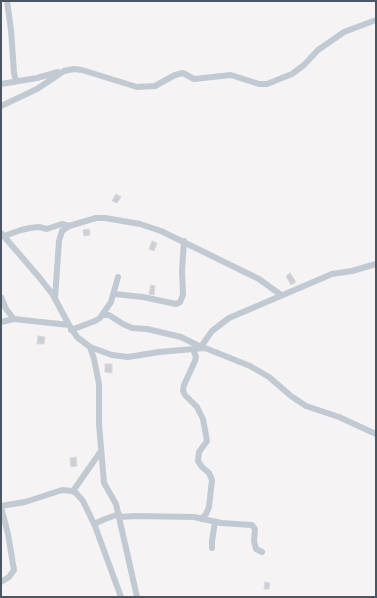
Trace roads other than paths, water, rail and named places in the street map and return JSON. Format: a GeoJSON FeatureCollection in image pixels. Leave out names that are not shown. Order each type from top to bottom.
{"type":"FeatureCollection","features":[{"type":"Feature","properties":{"kind":"street"},"geometry":{"type":"LineString","coordinates":[[7,1],[16,81]]}},
{"type":"Feature","properties":{"kind":"street"},"geometry":{"type":"LineString","coordinates":[[1,84],[37,78],[64,71],[82,70],[138,87],[155,86],[175,75],[183,73],[194,79],[231,75],[259,84],[267,84],[292,74],[318,50],[344,32],[376,20]]}},
{"type":"Feature","properties":{"kind":"street"},"geometry":{"type":"LineString","coordinates":[[1,106],[40,87],[64,71]]}},
{"type":"Feature","properties":{"kind":"street"},"geometry":{"type":"LineString","coordinates":[[55,299],[59,241],[62,231],[69,226],[96,218],[140,224],[162,231],[259,279],[281,296]]}},
{"type":"Feature","properties":{"kind":"street"},"geometry":{"type":"LineString","coordinates":[[69,226],[62,224],[47,229],[39,227],[30,228],[2,235],[39,277],[55,299],[70,327],[80,341],[90,347],[119,357],[137,356],[159,352],[178,352],[201,347],[212,331],[225,321],[332,274],[352,271],[376,264]]}},
{"type":"Feature","properties":{"kind":"street"},"geometry":{"type":"LineString","coordinates":[[114,294],[143,297],[176,304],[180,302],[183,295],[182,271],[184,241]]}},
{"type":"Feature","properties":{"kind":"street"},"geometry":{"type":"LineString","coordinates":[[1,322],[14,319],[70,327],[95,321],[102,315],[111,302],[118,277]]}},
{"type":"Feature","properties":{"kind":"street"},"geometry":{"type":"LineString","coordinates":[[1,297],[6,309],[14,319]]}},
{"type":"Feature","properties":{"kind":"street"},"geometry":{"type":"LineString","coordinates":[[102,315],[109,315],[132,328],[147,329],[181,337],[201,347],[250,366],[269,377],[291,396],[306,406],[339,417],[376,434]]}},
{"type":"Feature","properties":{"kind":"street"},"geometry":{"type":"LineString","coordinates":[[90,347],[99,384],[98,410],[104,483],[116,504],[137,597]]}},
{"type":"Feature","properties":{"kind":"street"},"geometry":{"type":"LineString","coordinates":[[193,349],[196,358],[184,385],[183,391],[184,395],[196,407],[203,419],[207,442],[199,452],[198,461],[209,473],[212,480],[209,507],[206,514],[201,519]]}},
{"type":"Feature","properties":{"kind":"street"},"geometry":{"type":"LineString","coordinates":[[73,491],[101,451]]}},
{"type":"Feature","properties":{"kind":"street"},"geometry":{"type":"LineString","coordinates":[[1,582],[9,578],[14,570],[8,534],[1,506],[25,502],[62,490],[73,491],[83,501],[94,524],[121,597]]}},
{"type":"Feature","properties":{"kind":"street"},"geometry":{"type":"LineString","coordinates":[[94,524],[105,519],[119,516],[201,519],[215,522],[248,524],[253,526],[256,549],[262,552]]}},
{"type":"Feature","properties":{"kind":"street"},"geometry":{"type":"LineString","coordinates":[[212,548],[215,522]]}}]}
